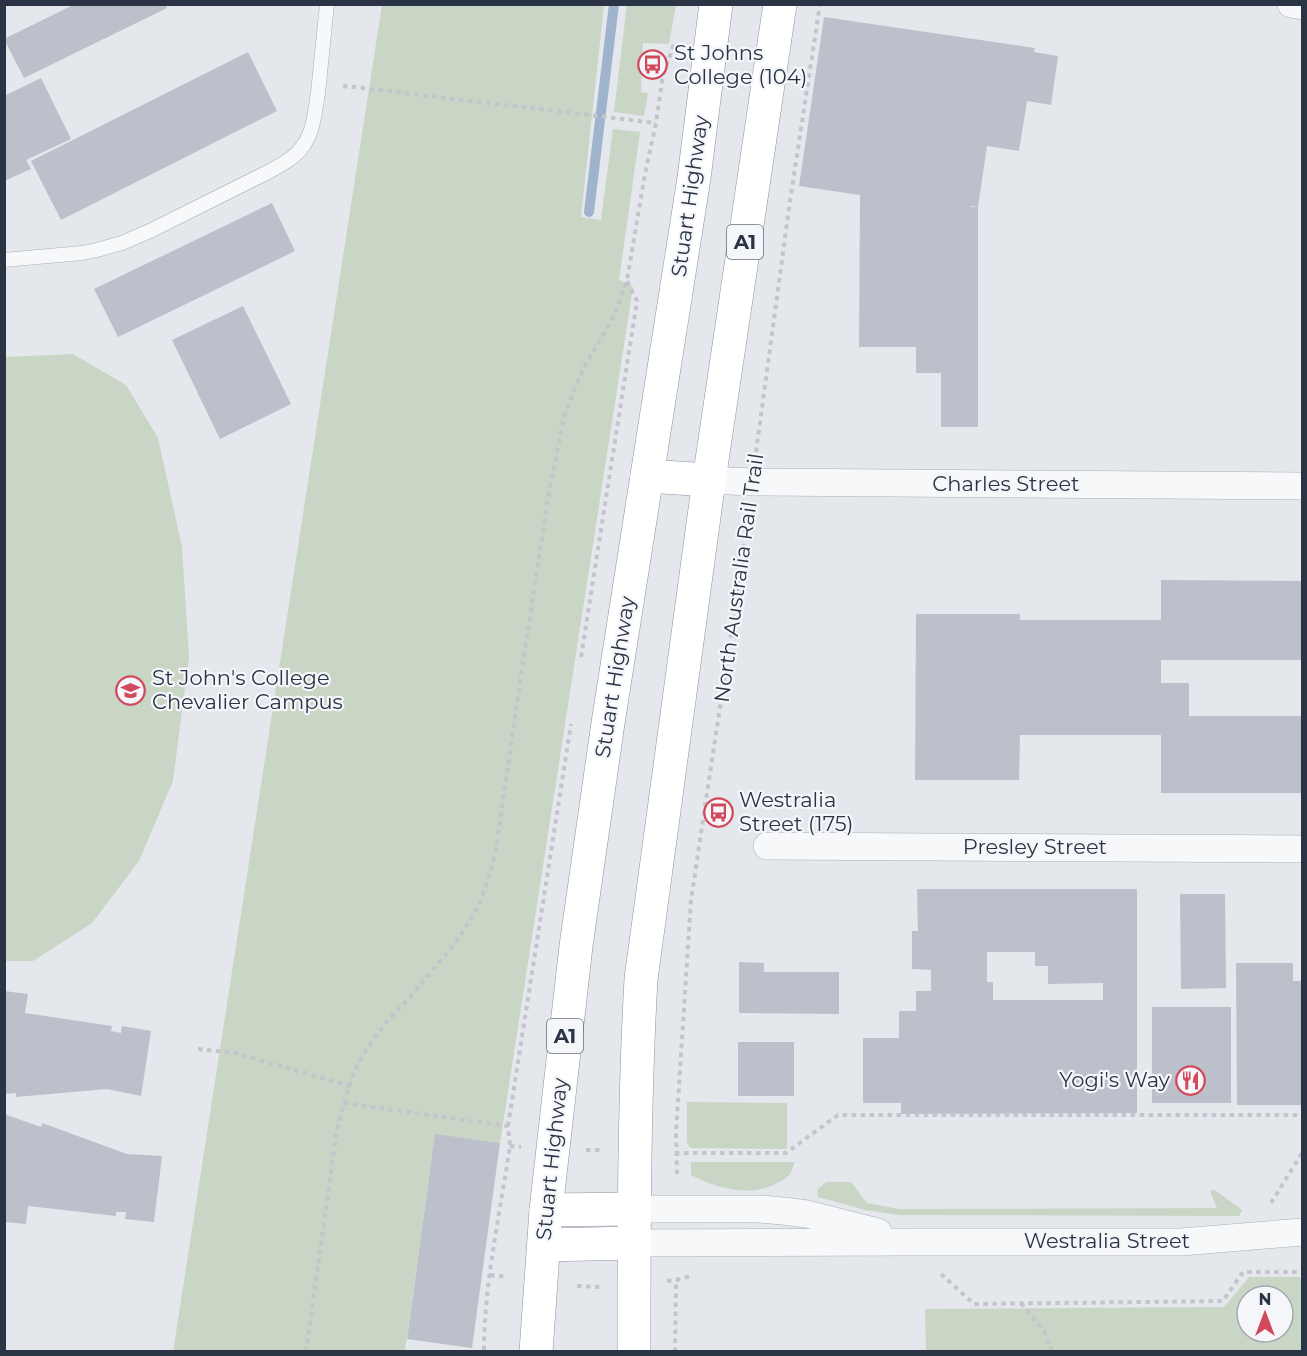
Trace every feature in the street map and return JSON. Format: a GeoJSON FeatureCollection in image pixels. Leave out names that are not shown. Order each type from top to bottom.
{"type":"FeatureCollection","features":[{"type":"Feature","properties":{"kind":"highway","name":"Stuart Highway"},"geometry":{"type":"LineString","coordinates":[[536,1352],[546,1210],[576,946],[606,735],[694,178],[716,4]]}},
{"type":"Feature","properties":{"kind":"highway","name":"A1"},"geometry":{"type":"LineString","coordinates":[[634,1352],[634,1209],[641,979],[709,480],[780,4]]}},
{"type":"Feature","properties":{"kind":"highway"},"geometry":{"type":"LineString","coordinates":[[646,476],[709,480]]}},
{"type":"Feature","properties":{"kind":"highway","name":"Westralia Street"},"geometry":{"type":"LineString","coordinates":[[546,1210],[634,1209]]}},
{"type":"Feature","properties":{"kind":"highway","name":"Westralia Street"},"geometry":{"type":"LineString","coordinates":[[544,1245],[634,1243]]}},
{"type":"Feature","properties":{"kind":"street"},"geometry":{"type":"LineString","coordinates":[[1291,4],[1302,6]]}},
{"type":"Feature","properties":{"kind":"street","name":"Charles Street"},"geometry":{"type":"LineString","coordinates":[[709,480],[1302,486]]}},
{"type":"Feature","properties":{"kind":"street","name":"Presley Street"},"geometry":{"type":"LineString","coordinates":[[767,846],[1302,849]]}},
{"type":"Feature","properties":{"kind":"street","name":"Westralia Street"},"geometry":{"type":"LineString","coordinates":[[634,1209],[760,1209],[800,1213],[911,1242]]}},
{"type":"Feature","properties":{"kind":"street","name":"Westralia Street"},"geometry":{"type":"LineString","coordinates":[[634,1243],[1181,1242],[1302,1232]]}},
{"type":"Feature","properties":{"kind":"lane"},"geometry":{"type":"LineString","coordinates":[[4,260],[97,250],[122,243],[288,160],[305,145],[310,135],[317,102],[327,4]]}},
{"type":"Feature","properties":{"kind":"path","name":"North Australia Rail Trail"},"geometry":{"type":"LineString","coordinates":[[677,1174],[676,1132],[691,900],[743,554],[750,482],[759,436],[790,201],[820,4]]}},
{"type":"Feature","properties":{"kind":"path"},"geometry":{"type":"LineString","coordinates":[[306,1352],[337,1129],[354,1072],[389,1019],[456,942],[480,902],[488,880],[496,850],[543,529],[564,416],[583,369],[614,316],[627,280],[663,75],[677,34]]}},
{"type":"Feature","properties":{"kind":"path"},"geometry":{"type":"LineString","coordinates":[[317,102],[341,105],[345,86],[656,123]]}},
{"type":"Feature","properties":{"kind":"path"},"geometry":{"type":"LineString","coordinates":[[580,666],[637,301],[627,280]]}},
{"type":"Feature","properties":{"kind":"path"},"geometry":{"type":"LineString","coordinates":[[484,1352],[490,1275],[510,1146],[508,1126],[572,714]]}},
{"type":"Feature","properties":{"kind":"path"},"geometry":{"type":"LineString","coordinates":[[198,1049],[235,1053],[350,1086]]}},
{"type":"Feature","properties":{"kind":"path"},"geometry":{"type":"LineString","coordinates":[[344,1103],[508,1126]]}},
{"type":"Feature","properties":{"kind":"path"},"geometry":{"type":"LineString","coordinates":[[677,1153],[786,1154],[838,1115],[1302,1115]]}},
{"type":"Feature","properties":{"kind":"path"},"geometry":{"type":"LineString","coordinates":[[584,1150],[608,1151]]}},
{"type":"Feature","properties":{"kind":"path"},"geometry":{"type":"LineString","coordinates":[[938,1271],[974,1304],[1223,1301],[1243,1272],[1302,1272]]}},
{"type":"Feature","properties":{"kind":"path"},"geometry":{"type":"LineString","coordinates":[[490,1275],[509,1277]]}},
{"type":"Feature","properties":{"kind":"path"},"geometry":{"type":"LineString","coordinates":[[675,1352],[676,1280],[694,1275]]}},
{"type":"Feature","properties":{"kind":"path"},"geometry":{"type":"LineString","coordinates":[[577,1286],[608,1286]]}},
{"type":"Feature","properties":{"kind":"path"},"geometry":{"type":"LineString","coordinates":[[1021,1303],[1044,1331],[1052,1352]]}},
{"type":"Feature","properties":{"kind":"green space"},"geometry":{"type":"Polygon","coordinates":[[[627,4],[676,5],[669,44],[643,43],[641,92],[648,93],[644,116],[614,112],[627,4]]]}},
{"type":"Feature","properties":{"kind":"green space"},"geometry":{"type":"Polygon","coordinates":[[[382,5],[604,5],[581,217],[601,220],[613,129],[640,132],[619,280],[633,287],[500,1143],[435,1135],[405,1351],[173,1352],[382,5]]]}},
{"type":"Feature","properties":{"kind":"green space"},"geometry":{"type":"Polygon","coordinates":[[[73,354],[126,385],[158,438],[182,547],[189,657],[173,781],[139,861],[92,923],[33,961],[5,961],[5,357],[73,354]]]}},
{"type":"Feature","properties":{"kind":"green space"},"geometry":{"type":"Polygon","coordinates":[[[687,1102],[787,1103],[787,1149],[690,1148],[687,1142],[687,1102]]]}},
{"type":"Feature","properties":{"kind":"green space"},"geometry":{"type":"Polygon","coordinates":[[[691,1162],[795,1162],[790,1174],[783,1180],[756,1190],[745,1190],[711,1184],[691,1175],[691,1162]]]}},
{"type":"Feature","properties":{"kind":"green space"},"geometry":{"type":"Polygon","coordinates":[[[826,1182],[851,1182],[867,1203],[899,1209],[1217,1208],[1210,1191],[1215,1190],[1242,1210],[1239,1216],[899,1215],[865,1210],[818,1197],[817,1190],[826,1182]]]}},
{"type":"Feature","properties":{"kind":"green space"},"geometry":{"type":"Polygon","coordinates":[[[1249,1277],[1300,1277],[1302,1281],[1302,1351],[926,1351],[925,1309],[1224,1307],[1235,1294],[1235,1344],[1295,1344],[1295,1284],[1243,1284],[1249,1277]]]}},
{"type":"Feature","properties":{"kind":"building"},"geometry":{"type":"Polygon","coordinates":[[[75,4],[165,4],[167,8],[24,78],[4,39],[75,4]]]}},
{"type":"Feature","properties":{"kind":"building"},"geometry":{"type":"Polygon","coordinates":[[[824,17],[1035,48],[1034,52],[1058,56],[1051,105],[1027,101],[1019,151],[987,146],[978,207],[978,427],[941,427],[941,373],[916,373],[916,347],[859,347],[860,195],[799,186],[824,17]]]}},
{"type":"Feature","properties":{"kind":"building"},"geometry":{"type":"Polygon","coordinates":[[[248,52],[277,111],[61,220],[31,161],[248,52]]]}},
{"type":"Feature","properties":{"kind":"building"},"geometry":{"type":"Polygon","coordinates":[[[41,78],[71,139],[26,160],[31,169],[4,181],[4,96],[41,78]]]}},
{"type":"Feature","properties":{"kind":"building"},"geometry":{"type":"Polygon","coordinates":[[[272,203],[295,251],[118,337],[94,289],[272,203]]]}},
{"type":"Feature","properties":{"kind":"building"},"geometry":{"type":"Polygon","coordinates":[[[243,306],[291,404],[220,439],[172,340],[243,306]]]}},
{"type":"Feature","properties":{"kind":"building"},"geometry":{"type":"Polygon","coordinates":[[[1161,580],[1302,581],[1302,660],[1161,660],[1161,683],[1189,683],[1189,716],[1302,716],[1302,793],[1161,793],[1161,735],[1020,735],[1019,780],[915,780],[916,614],[1020,614],[1020,620],[1161,620],[1161,580]]]}},
{"type":"Feature","properties":{"kind":"building"},"geometry":{"type":"Polygon","coordinates":[[[917,889],[1137,889],[1137,1113],[901,1114],[901,1103],[863,1103],[863,1038],[899,1038],[899,1011],[916,1011],[916,991],[931,991],[931,970],[912,969],[912,931],[918,931],[917,889]],[[987,952],[987,982],[993,982],[993,1000],[1103,1000],[1103,983],[1048,984],[1048,966],[1035,966],[1035,952],[987,952]]]}},
{"type":"Feature","properties":{"kind":"building"},"geometry":{"type":"Polygon","coordinates":[[[1180,894],[1225,894],[1226,988],[1181,989],[1180,894]]]}},
{"type":"Feature","properties":{"kind":"building"},"geometry":{"type":"Polygon","coordinates":[[[739,962],[764,963],[764,972],[839,972],[839,1014],[739,1013],[739,962]]]}},
{"type":"Feature","properties":{"kind":"building"},"geometry":{"type":"Polygon","coordinates":[[[1236,963],[1293,963],[1293,981],[1302,981],[1301,1105],[1237,1105],[1236,963]]]}},
{"type":"Feature","properties":{"kind":"building"},"geometry":{"type":"Polygon","coordinates":[[[4,991],[28,994],[25,1013],[112,1026],[111,1031],[121,1033],[122,1026],[151,1031],[141,1096],[107,1089],[16,1097],[16,1093],[4,1094],[4,991]]]}},
{"type":"Feature","properties":{"kind":"building"},"geometry":{"type":"Polygon","coordinates":[[[1152,1007],[1231,1007],[1231,1103],[1152,1103],[1152,1007]]]}},
{"type":"Feature","properties":{"kind":"building"},"geometry":{"type":"Polygon","coordinates":[[[738,1042],[794,1042],[794,1096],[738,1096],[738,1042]]]}},
{"type":"Feature","properties":{"kind":"building"},"geometry":{"type":"Polygon","coordinates":[[[4,1114],[41,1127],[42,1123],[127,1154],[162,1156],[154,1222],[125,1219],[126,1212],[116,1212],[116,1216],[28,1206],[26,1224],[4,1222],[4,1114]]]}},
{"type":"Feature","properties":{"kind":"building"},"geometry":{"type":"Polygon","coordinates":[[[435,1134],[500,1143],[472,1348],[407,1339],[435,1134]]]}},
{"type":"Feature","properties":{"kind":"waterway"},"geometry":{"type":"LineString","coordinates":[[589,212],[614,4]]}},
{"type":"Feature","properties":{"kind":"place","name":"St Johns College (104)"},"geometry":{"type":"Point","coordinates":[653,65]}},
{"type":"Feature","properties":{"kind":"place","name":"St John's College Chevalier Campus"},"geometry":{"type":"Point","coordinates":[131,690]}},
{"type":"Feature","properties":{"kind":"place","name":"Westralia Street (175)"},"geometry":{"type":"Point","coordinates":[718,812]}},
{"type":"Feature","properties":{"kind":"place","name":"Yogi's Way"},"geometry":{"type":"Point","coordinates":[1191,1080]}}]}
